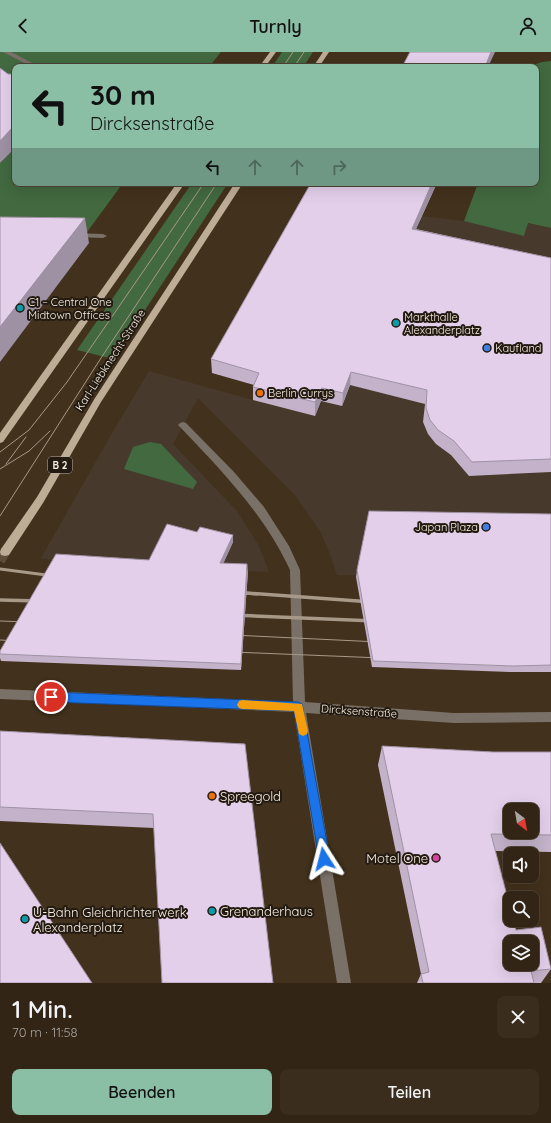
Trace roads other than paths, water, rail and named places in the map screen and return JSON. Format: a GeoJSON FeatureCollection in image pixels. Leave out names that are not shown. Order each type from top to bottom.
{"type":"FeatureCollection","features":[{"type":"Feature","properties":{"kind":"main road"},"geometry":{"type":"LineString","coordinates":[[264,64],[273,52]]}},
{"type":"Feature","properties":{"kind":"main road"},"geometry":{"type":"LineString","coordinates":[[318,64],[326,52]]}},
{"type":"Feature","properties":{"kind":"main road"},"geometry":{"type":"LineString","coordinates":[[0,440],[179,186]]}},
{"type":"Feature","properties":{"kind":"main road","name":"Karl-Liebknecht-Straße"},"geometry":{"type":"LineString","coordinates":[[5,552],[40,500],[98,400],[237,186]]}},
{"type":"Feature","properties":{"kind":"street"},"geometry":{"type":"LineString","coordinates":[[6,52],[31,64]]}},
{"type":"Feature","properties":{"kind":"street"},"geometry":{"type":"LineString","coordinates":[[69,235],[103,236]]}},
{"type":"Feature","properties":{"kind":"street"},"geometry":{"type":"LineString","coordinates":[[183,425],[258,506],[287,549],[295,570],[298,707],[344,983]]}},
{"type":"Feature","properties":{"kind":"street","name":"Dircksenstraße"},"geometry":{"type":"LineString","coordinates":[[0,694],[298,707],[454,718],[551,718]]}},
{"type":"Feature","properties":{"kind":"tunnel"},"geometry":{"type":"LineString","coordinates":[[0,561],[5,552]]}},
{"type":"Feature","properties":{"kind":"tram line"},"geometry":{"type":"LineString","coordinates":[[285,64],[293,52]]}},
{"type":"Feature","properties":{"kind":"tram line"},"geometry":{"type":"LineString","coordinates":[[296,64],[304,52]]}},
{"type":"Feature","properties":{"kind":"tram line"},"geometry":{"type":"LineString","coordinates":[[0,452],[29,430],[67,382],[202,186]]}},
{"type":"Feature","properties":{"kind":"tram line"},"geometry":{"type":"LineString","coordinates":[[0,516],[101,358],[215,186]]}},
{"type":"Feature","properties":{"kind":"tram line"},"geometry":{"type":"LineString","coordinates":[[0,469],[29,451],[50,431]]}},
{"type":"Feature","properties":{"kind":"tram line"},"geometry":{"type":"LineString","coordinates":[[6,464],[26,437]]}},
{"type":"Feature","properties":{"kind":"tram line"},"geometry":{"type":"LineString","coordinates":[[0,621],[28,622]]}},
{"type":"Feature","properties":{"kind":"tram line"},"geometry":{"type":"LineString","coordinates":[[232,635],[379,642]]}},
{"type":"Feature","properties":{"kind":"tram line"},"geometry":{"type":"LineString","coordinates":[[0,640],[18,641]]}},
{"type":"Feature","properties":{"kind":"tram line"},"geometry":{"type":"LineString","coordinates":[[232,652],[382,658]]}},
{"type":"Feature","properties":{"kind":"railway"},"geometry":{"type":"LineString","coordinates":[[0,569],[54,576]]}},
{"type":"Feature","properties":{"kind":"railway"},"geometry":{"type":"LineString","coordinates":[[235,592],[246,593]]}},
{"type":"Feature","properties":{"kind":"railway"},"geometry":{"type":"LineString","coordinates":[[246,593],[372,602]]}},
{"type":"Feature","properties":{"kind":"railway"},"geometry":{"type":"LineString","coordinates":[[246,593],[257,594]]}},
{"type":"Feature","properties":{"kind":"railway"},"geometry":{"type":"LineString","coordinates":[[0,600],[40,601]]}},
{"type":"Feature","properties":{"kind":"railway"},"geometry":{"type":"LineString","coordinates":[[233,615],[375,621]]}},
{"type":"Feature","properties":{"kind":"place","name":"C1 – Central One Midtown Offices"},"geometry":{"type":"Point","coordinates":[20,308]}},
{"type":"Feature","properties":{"kind":"place","name":"Markthalle Alexanderplatz"},"geometry":{"type":"Point","coordinates":[396,323]}},
{"type":"Feature","properties":{"kind":"place","name":"Kaufland"},"geometry":{"type":"Point","coordinates":[487,348]}},
{"type":"Feature","properties":{"kind":"place","name":"Berlin Currys"},"geometry":{"type":"Point","coordinates":[260,393]}},
{"type":"Feature","properties":{"kind":"place","name":"Japan Plaza"},"geometry":{"type":"Point","coordinates":[486,527]}},
{"type":"Feature","properties":{"kind":"place","name":"Spreegold"},"geometry":{"type":"Point","coordinates":[212,796]}},
{"type":"Feature","properties":{"kind":"place","name":"Motel One"},"geometry":{"type":"Point","coordinates":[436,858]}},
{"type":"Feature","properties":{"kind":"place","name":"Grenanderhaus"},"geometry":{"type":"Point","coordinates":[212,911]}},
{"type":"Feature","properties":{"kind":"place","name":"U-Bahn Gleichrichterwerk Alexanderplatz"},"geometry":{"type":"Point","coordinates":[25,919]}}]}
